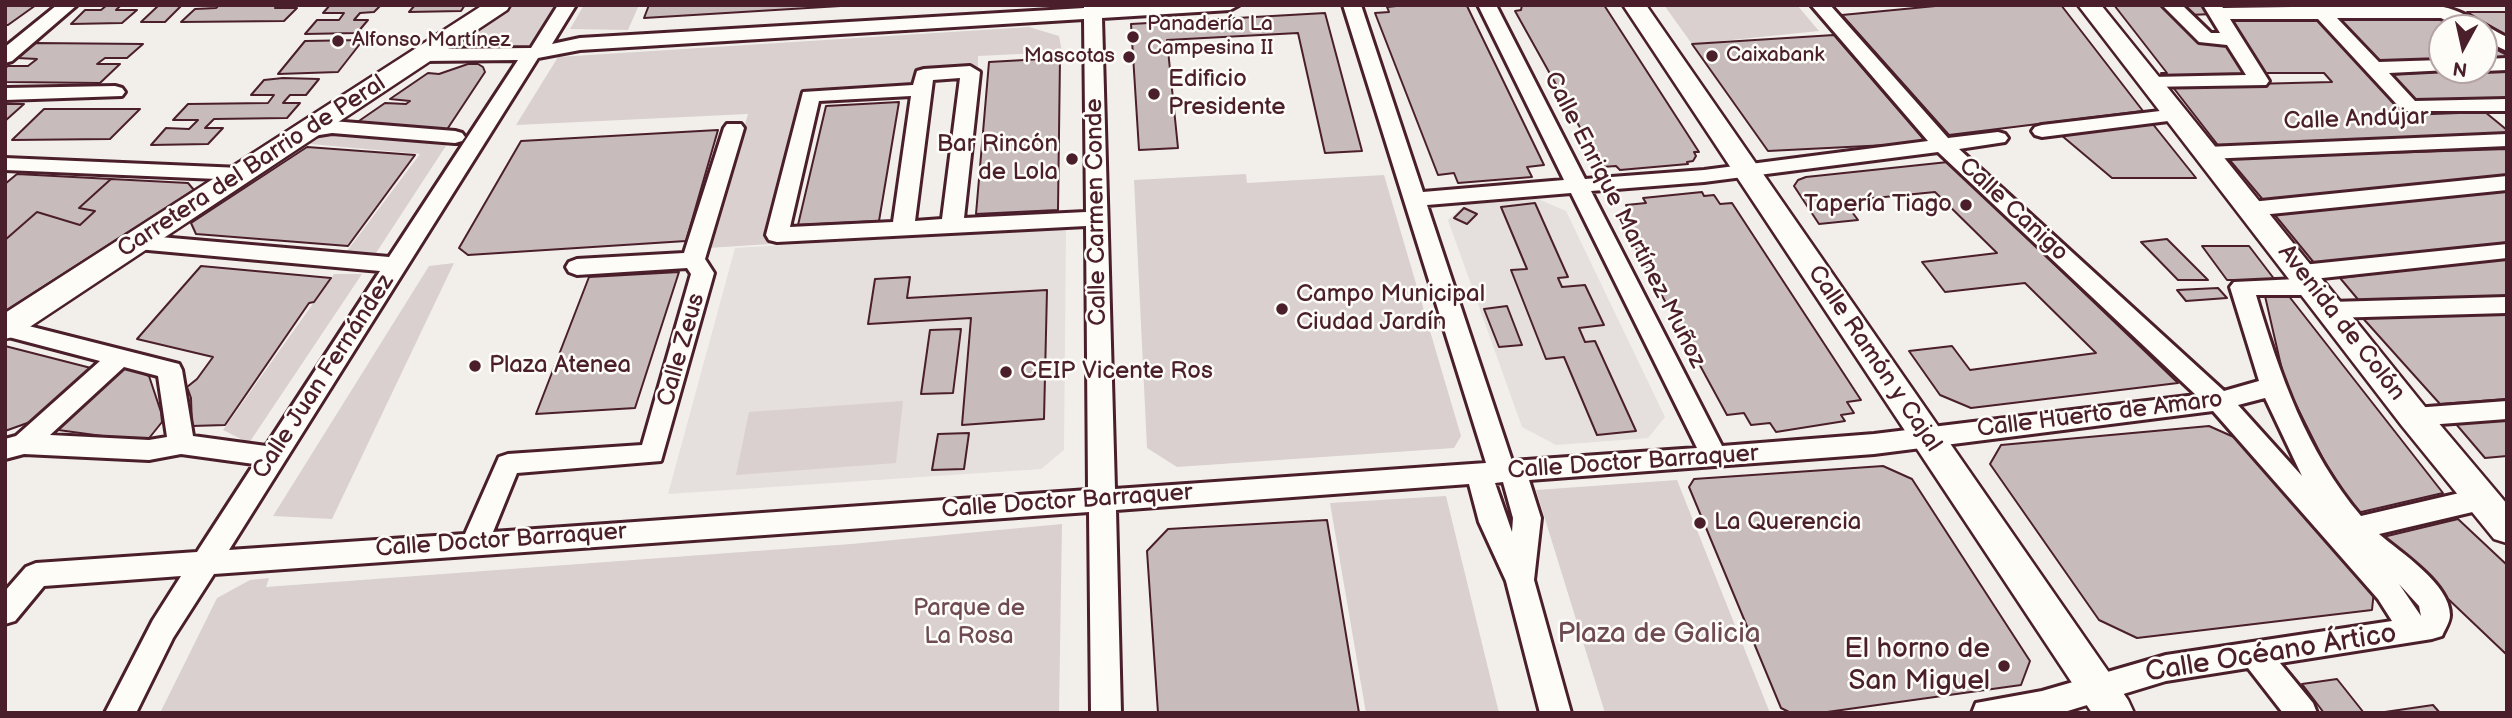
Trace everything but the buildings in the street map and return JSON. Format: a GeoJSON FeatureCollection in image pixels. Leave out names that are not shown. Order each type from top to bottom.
{"type":"FeatureCollection","features":[{"type":"Feature","properties":{"kind":"main road","name":"Carretera del Barrio de Peral"},"geometry":{"type":"LineString","coordinates":[[5,328],[499,5]]}},
{"type":"Feature","properties":{"kind":"main road","name":"Calle Ramón y Cajal"},"geometry":{"type":"LineString","coordinates":[[1634,5],[2106,700]]}},
{"type":"Feature","properties":{"kind":"main road","name":"Avenida de Colón"},"geometry":{"type":"LineString","coordinates":[[2089,5],[2414,416],[2496,512]]}},
{"type":"Feature","properties":{"kind":"street"},"geometry":{"type":"LineString","coordinates":[[5,57],[68,5]]}},
{"type":"Feature","properties":{"kind":"street","name":"Calle Juan Fernández"},"geometry":{"type":"LineString","coordinates":[[120,713],[163,629],[396,265],[567,5]]}},
{"type":"Feature","properties":{"kind":"street"},"geometry":{"type":"LineString","coordinates":[[424,55],[535,52],[580,44],[1093,9],[1230,5]]}},
{"type":"Feature","properties":{"kind":"street"},"geometry":{"type":"LineString","coordinates":[[1352,5],[1498,472],[1493,522],[1520,581],[1556,713]]}},
{"type":"Feature","properties":{"kind":"street","name":"Calle Enrique Martínez Muñoz"},"geometry":{"type":"LineString","coordinates":[[1486,5],[1714,457]]}},
{"type":"Feature","properties":{"kind":"street"},"geometry":{"type":"LineString","coordinates":[[1821,6],[1843,5]]}},
{"type":"Feature","properties":{"kind":"street"},"geometry":{"type":"LineString","coordinates":[[2171,5],[2206,38],[2234,40]]}},
{"type":"Feature","properties":{"kind":"street","name":"Calle Canigo"},"geometry":{"type":"LineString","coordinates":[[1821,6],[1945,147],[2219,401],[2388,591],[2404,614],[2409,631]]}},
{"type":"Feature","properties":{"kind":"street"},"geometry":{"type":"LineString","coordinates":[[2408,6],[2452,9]]}},
{"type":"Feature","properties":{"kind":"street","name":"Calle Carmen Conde"},"geometry":{"type":"LineString","coordinates":[[1093,9],[1105,713]]}},
{"type":"Feature","properties":{"kind":"street"},"geometry":{"type":"LineString","coordinates":[[2215,10],[2325,16],[2452,9]]}},
{"type":"Feature","properties":{"kind":"street"},"geometry":{"type":"LineString","coordinates":[[2152,83],[2259,81],[2215,10]]}},
{"type":"Feature","properties":{"kind":"street"},"geometry":{"type":"LineString","coordinates":[[2325,16],[2410,107],[2507,105]]}},
{"type":"Feature","properties":{"kind":"street"},"geometry":{"type":"LineString","coordinates":[[5,39],[26,40]]}},
{"type":"Feature","properties":{"kind":"street"},"geometry":{"type":"LineString","coordinates":[[2373,68],[2428,66]]}},
{"type":"Feature","properties":{"kind":"street"},"geometry":{"type":"LineString","coordinates":[[903,229],[923,75],[970,72],[953,226]]}},
{"type":"Feature","properties":{"kind":"street"},"geometry":{"type":"LineString","coordinates":[[921,90],[810,96],[777,235],[1097,218]]}},
{"type":"Feature","properties":{"kind":"street"},"geometry":{"type":"LineString","coordinates":[[5,94],[115,92]]}},
{"type":"Feature","properties":{"kind":"street"},"geometry":{"type":"LineString","coordinates":[[2485,106],[2507,124]]}},
{"type":"Feature","properties":{"kind":"street"},"geometry":{"type":"LineString","coordinates":[[2042,131],[2177,116]]}},
{"type":"Feature","properties":{"kind":"street"},"geometry":{"type":"LineString","coordinates":[[307,131],[332,127],[455,138]]}},
{"type":"Feature","properties":{"kind":"street","name":"Calle Zeus"},"geometry":{"type":"LineString","coordinates":[[475,542],[508,464],[652,454],[704,273],[693,260],[734,128]]}},
{"type":"Feature","properties":{"kind":"street"},"geometry":{"type":"LineString","coordinates":[[1413,199],[1746,170],[1945,147],[1998,138]]}},
{"type":"Feature","properties":{"kind":"street","name":"Calle Andújar"},"geometry":{"type":"LineString","coordinates":[[2207,153],[2507,140]]}},
{"type":"Feature","properties":{"kind":"street"},"geometry":{"type":"LineString","coordinates":[[5,164],[241,174]]}},
{"type":"Feature","properties":{"kind":"street"},"geometry":{"type":"LineString","coordinates":[[2251,209],[2507,183]]}},
{"type":"Feature","properties":{"kind":"street"},"geometry":{"type":"LineString","coordinates":[[137,242],[396,265]]}},
{"type":"Feature","properties":{"kind":"street"},"geometry":{"type":"LineString","coordinates":[[2315,290],[2507,251]]}},
{"type":"Feature","properties":{"kind":"street"},"geometry":{"type":"LineString","coordinates":[[577,267],[693,260]]}},
{"type":"Feature","properties":{"kind":"street"},"geometry":{"type":"LineString","coordinates":[[2496,512],[2354,529],[2311,471],[2272,387],[2242,287],[2507,305]]}},
{"type":"Feature","properties":{"kind":"street"},"geometry":{"type":"LineString","coordinates":[[5,328],[170,370],[181,444]]}},
{"type":"Feature","properties":{"kind":"street"},"geometry":{"type":"LineString","coordinates":[[15,446],[120,357]]}},
{"type":"Feature","properties":{"kind":"street","name":"Calle Huerto de Amaro"},"geometry":{"type":"LineString","coordinates":[[1927,438],[2219,401],[2272,387]]}},
{"type":"Feature","properties":{"kind":"street"},"geometry":{"type":"LineString","coordinates":[[2414,416],[2507,410]]}},
{"type":"Feature","properties":{"kind":"street","name":"Calle Doctor Barraquer"},"geometry":{"type":"LineString","coordinates":[[5,612],[36,575],[475,542],[1714,457],[1927,438]]}},
{"type":"Feature","properties":{"kind":"street"},"geometry":{"type":"LineString","coordinates":[[15,446],[149,450],[181,444],[273,457]]}},
{"type":"Feature","properties":{"kind":"street","name":"Calle Océano Ártico"},"geometry":{"type":"LineString","coordinates":[[1987,713],[2106,700],[2166,668],[2432,627],[2436,613],[2432,601],[2410,576],[2354,529]]}},
{"type":"Feature","properties":{"kind":"street"},"geometry":{"type":"LineString","coordinates":[[2256,656],[2302,713]]}},
{"type":"Feature","properties":{"kind":"shaded area"},"geometry":{"type":"Polygon","coordinates":[[[1538,199],[1566,211],[1665,417],[1648,438],[1556,445],[1522,427],[1448,220],[1465,204],[1538,199]]]}},
{"type":"Feature","properties":{"kind":"shaded area"},"geometry":{"type":"Polygon","coordinates":[[[1066,228],[1064,450],[1041,469],[668,494],[735,248],[1066,228]]]}},
{"type":"Feature","properties":{"kind":"green space"},"geometry":{"type":"Polygon","coordinates":[[[499,5],[567,5],[539,50],[424,55],[499,5]]]}},
{"type":"Feature","properties":{"kind":"green space"},"geometry":{"type":"Polygon","coordinates":[[[584,5],[639,5],[628,30],[570,29],[584,5]]]}},
{"type":"Feature","properties":{"kind":"green space"},"geometry":{"type":"Polygon","coordinates":[[[1664,5],[1797,5],[1819,31],[1692,44],[1664,5]]]}},
{"type":"Feature","properties":{"kind":"green space"},"geometry":{"type":"Polygon","coordinates":[[[1029,27],[1059,36],[1062,52],[978,56],[978,68],[915,71],[912,88],[807,94],[770,244],[708,248],[748,114],[516,125],[558,57],[1029,27]]]}},
{"type":"Feature","properties":{"kind":"green space"},"geometry":{"type":"Polygon","coordinates":[[[332,123],[453,135],[376,253],[347,251],[420,154],[300,143],[332,123]]]}},
{"type":"Feature","properties":{"kind":"green space","name":"Campo Municipal Ciudad Jardín"},"geometry":{"type":"Polygon","coordinates":[[[1246,174],[1247,183],[1384,175],[1461,436],[1454,448],[1177,467],[1147,448],[1134,180],[1246,174]]]}},
{"type":"Feature","properties":{"kind":"green space"},"geometry":{"type":"Polygon","coordinates":[[[454,263],[332,519],[273,516],[429,266],[454,263]]]}},
{"type":"Feature","properties":{"kind":"green space"},"geometry":{"type":"Polygon","coordinates":[[[334,274],[362,274],[249,443],[223,430],[334,274]]]}},
{"type":"Feature","properties":{"kind":"green space"},"geometry":{"type":"Polygon","coordinates":[[[903,401],[896,463],[736,475],[749,412],[903,401]]]}},
{"type":"Feature","properties":{"kind":"green space","name":"Plaza de Galicia"},"geometry":{"type":"Polygon","coordinates":[[[1677,480],[1770,713],[1605,713],[1536,490],[1677,480]]]}},
{"type":"Feature","properties":{"kind":"green space","name":"Plaza de Galicia"},"geometry":{"type":"Polygon","coordinates":[[[1446,496],[1499,713],[1366,713],[1330,503],[1446,496]]]}},
{"type":"Feature","properties":{"kind":"green space","name":"Parque de La Rosa"},"geometry":{"type":"Polygon","coordinates":[[[1062,524],[1059,713],[160,713],[217,598],[250,580],[269,578],[266,587],[851,544],[1062,524]]]}},
{"type":"Feature","properties":{"kind":"place","name":"Panadería La Campesina II"},"geometry":{"type":"Point","coordinates":[1133,37]}},
{"type":"Feature","properties":{"kind":"place","name":"Alfonso Martínez"},"geometry":{"type":"Point","coordinates":[338,41]}},
{"type":"Feature","properties":{"kind":"place","name":"Caixabank"},"geometry":{"type":"Point","coordinates":[1712,56]}},
{"type":"Feature","properties":{"kind":"place","name":"Mascotas"},"geometry":{"type":"Point","coordinates":[1129,57]}},
{"type":"Feature","properties":{"kind":"place","name":"Edificio Presidente"},"geometry":{"type":"Point","coordinates":[1154,94]}},
{"type":"Feature","properties":{"kind":"place","name":"Bar Rincón de Lola"},"geometry":{"type":"Point","coordinates":[1072,159]}},
{"type":"Feature","properties":{"kind":"place","name":"Tapería Tiago"},"geometry":{"type":"Point","coordinates":[1966,205]}},
{"type":"Feature","properties":{"kind":"place","name":"Campo Municipal Ciudad Jardín"},"geometry":{"type":"Point","coordinates":[1282,309]}},
{"type":"Feature","properties":{"kind":"place","name":"Plaza Atenea"},"geometry":{"type":"Point","coordinates":[475,366]}},
{"type":"Feature","properties":{"kind":"place","name":"CEIP Vicente Ros"},"geometry":{"type":"Point","coordinates":[1006,372]}},
{"type":"Feature","properties":{"kind":"place","name":"La Querencia"},"geometry":{"type":"Point","coordinates":[1700,523]}},
{"type":"Feature","properties":{"kind":"place","name":"El horno de San Miguel"},"geometry":{"type":"Point","coordinates":[2004,666]}}]}
